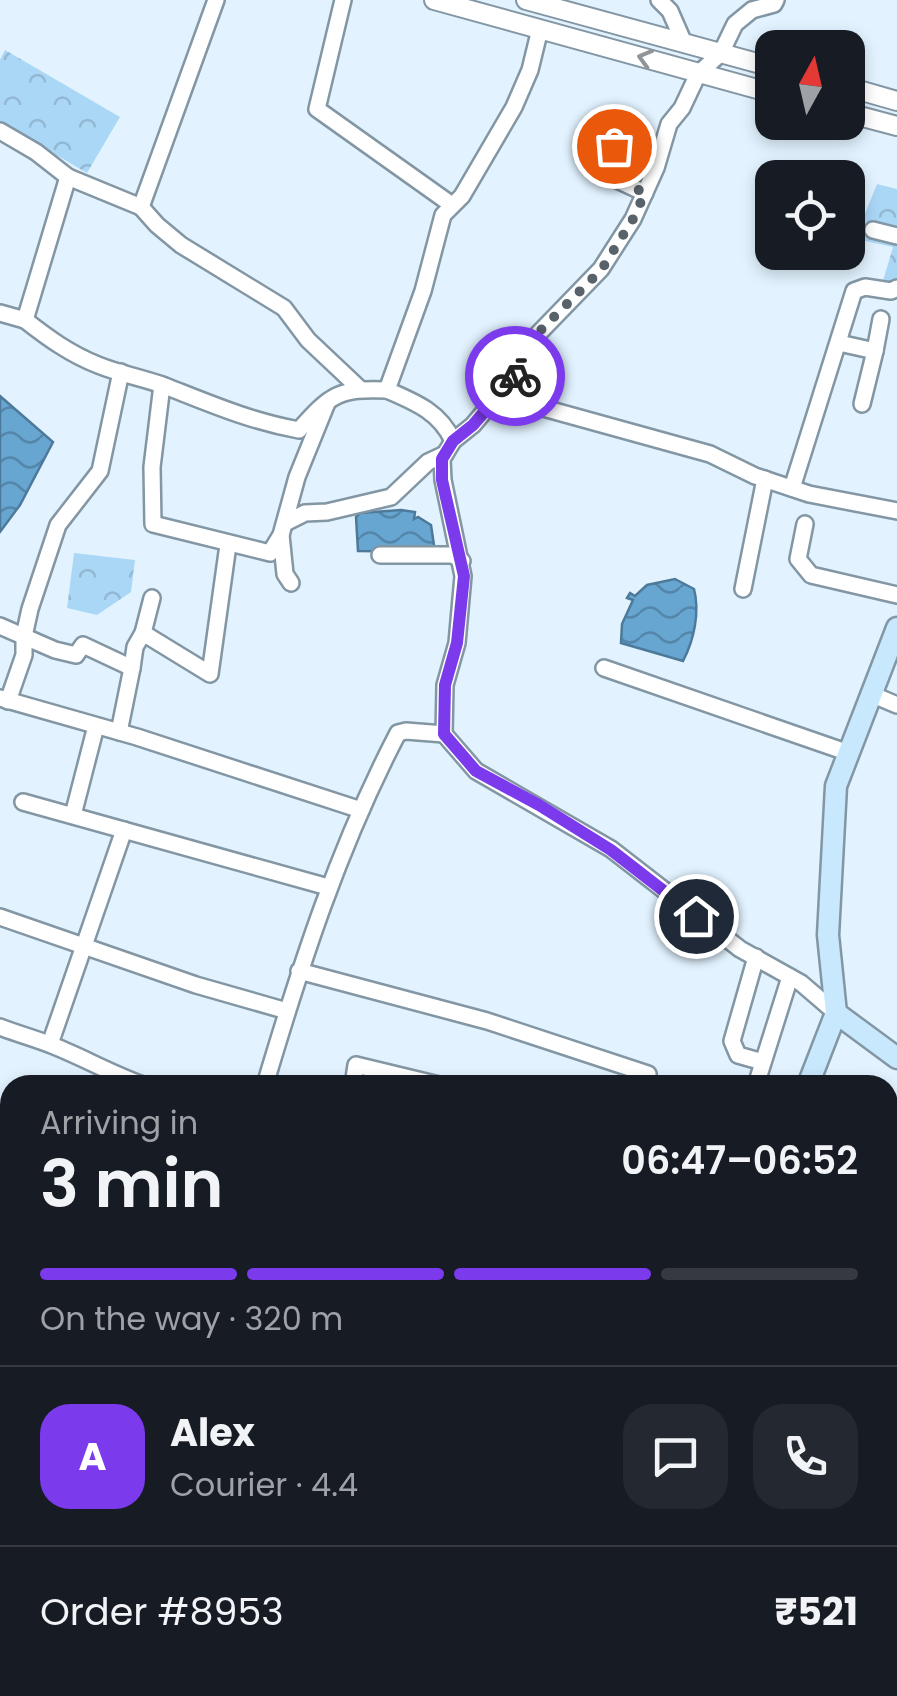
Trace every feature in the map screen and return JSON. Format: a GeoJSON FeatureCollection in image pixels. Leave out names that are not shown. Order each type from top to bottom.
{"type":"FeatureCollection","features":[{"type":"Feature","properties":{"kind":"main road"},"geometry":{"type":"LineString","coordinates":[[812,1075],[836,1013],[828,935],[836,786],[897,628]]}},
{"type":"Feature","properties":{"kind":"main road"},"geometry":{"type":"LineString","coordinates":[[836,1013],[897,1058]]}},
{"type":"Feature","properties":{"kind":"street"},"geometry":{"type":"LineString","coordinates":[[140,206],[216,0]]}},
{"type":"Feature","properties":{"kind":"street"},"geometry":{"type":"LineString","coordinates":[[343,0],[316,109],[452,206]]}},
{"type":"Feature","properties":{"kind":"street"},"geometry":{"type":"LineString","coordinates":[[434,0],[755,89]]}},
{"type":"Feature","properties":{"kind":"street"},"geometry":{"type":"LineString","coordinates":[[526,0],[755,62]]}},
{"type":"Feature","properties":{"kind":"street"},"geometry":{"type":"LineString","coordinates":[[659,0],[670,11],[684,43]]}},
{"type":"Feature","properties":{"kind":"street"},"geometry":{"type":"LineString","coordinates":[[283,529],[305,514],[390,496],[473,425],[504,388],[539,332],[602,269],[633,219],[669,124],[682,108],[698,74],[721,53],[735,24],[752,10],[776,0]]}},
{"type":"Feature","properties":{"kind":"street"},"geometry":{"type":"LineString","coordinates":[[387,390],[423,291],[443,215],[462,196],[514,107],[530,70],[540,29]]}},
{"type":"Feature","properties":{"kind":"street"},"geometry":{"type":"LineString","coordinates":[[865,92],[897,100]]}},
{"type":"Feature","properties":{"kind":"street"},"geometry":{"type":"LineString","coordinates":[[865,118],[897,126]]}},
{"type":"Feature","properties":{"kind":"street"},"geometry":{"type":"LineString","coordinates":[[622,126],[604,174],[645,193]]}},
{"type":"Feature","properties":{"kind":"street"},"geometry":{"type":"LineString","coordinates":[[0,131],[68,177],[140,206],[181,244],[284,308],[308,340],[360,389]]}},
{"type":"Feature","properties":{"kind":"street"},"geometry":{"type":"LineString","coordinates":[[24,320],[68,177]]}},
{"type":"Feature","properties":{"kind":"street"},"geometry":{"type":"LineString","coordinates":[[873,230],[897,236]]}},
{"type":"Feature","properties":{"kind":"street"},"geometry":{"type":"LineString","coordinates":[[792,488],[854,290],[897,288]]}},
{"type":"Feature","properties":{"kind":"street"},"geometry":{"type":"LineString","coordinates":[[0,312],[24,320],[56,345],[235,416],[299,430],[349,389],[387,390],[418,403],[445,424],[449,448],[442,459],[442,480],[462,562],[463,597],[457,643],[445,685],[444,734],[476,771],[611,850],[836,1013]]}},
{"type":"Feature","properties":{"kind":"street"},"geometry":{"type":"LineString","coordinates":[[862,404],[881,319]]}},
{"type":"Feature","properties":{"kind":"street"},"geometry":{"type":"LineString","coordinates":[[839,343],[875,351]]}},
{"type":"Feature","properties":{"kind":"street"},"geometry":{"type":"LineString","coordinates":[[121,372],[100,471],[58,525],[24,636],[24,655],[4,699],[361,810]]}},
{"type":"Feature","properties":{"kind":"street"},"geometry":{"type":"LineString","coordinates":[[162,385],[152,467],[152,524],[270,553],[283,529],[303,462],[327,404]]}},
{"type":"Feature","properties":{"kind":"street"},"geometry":{"type":"LineString","coordinates":[[504,388],[529,404],[710,454],[792,488],[897,511]]}},
{"type":"Feature","properties":{"kind":"street"},"geometry":{"type":"LineString","coordinates":[[744,589],[766,479]]}},
{"type":"Feature","properties":{"kind":"street"},"geometry":{"type":"LineString","coordinates":[[804,524],[798,559],[811,575],[897,595]]}},
{"type":"Feature","properties":{"kind":"street"},"geometry":{"type":"LineString","coordinates":[[283,529],[285,574],[291,583]]}},
{"type":"Feature","properties":{"kind":"street"},"geometry":{"type":"LineString","coordinates":[[143,633],[210,674],[228,545]]}},
{"type":"Feature","properties":{"kind":"street"},"geometry":{"type":"LineString","coordinates":[[380,555],[452,555],[462,562]]}},
{"type":"Feature","properties":{"kind":"street"},"geometry":{"type":"LineString","coordinates":[[119,732],[135,647],[152,598]]}},
{"type":"Feature","properties":{"kind":"street"},"geometry":{"type":"LineString","coordinates":[[0,626],[55,650],[76,655],[83,646],[132,668]]}},
{"type":"Feature","properties":{"kind":"street"},"geometry":{"type":"LineString","coordinates":[[604,668],[849,753]]}},
{"type":"Feature","properties":{"kind":"street"},"geometry":{"type":"LineString","coordinates":[[871,694],[897,705]]}},
{"type":"Feature","properties":{"kind":"street"},"geometry":{"type":"LineString","coordinates":[[73,816],[96,726]]}},
{"type":"Feature","properties":{"kind":"street"},"geometry":{"type":"LineString","coordinates":[[269,1075],[328,887],[398,733],[444,734]]}},
{"type":"Feature","properties":{"kind":"street"},"geometry":{"type":"LineString","coordinates":[[24,802],[328,887]]}},
{"type":"Feature","properties":{"kind":"street"},"geometry":{"type":"LineString","coordinates":[[50,1044],[124,830]]}},
{"type":"Feature","properties":{"kind":"street"},"geometry":{"type":"LineString","coordinates":[[0,917],[196,985],[287,1011]]}},
{"type":"Feature","properties":{"kind":"street"},"geometry":{"type":"LineString","coordinates":[[756,957],[732,1041],[738,1055],[763,1062]]}},
{"type":"Feature","properties":{"kind":"street"},"geometry":{"type":"LineString","coordinates":[[299,972],[559,1043],[648,1075]]}},
{"type":"Feature","properties":{"kind":"street"},"geometry":{"type":"LineString","coordinates":[[759,1075],[790,977]]}},
{"type":"Feature","properties":{"kind":"street"},"geometry":{"type":"LineString","coordinates":[[0,1027],[50,1044],[114,1075]]}},
{"type":"Feature","properties":{"kind":"street"},"geometry":{"type":"LineString","coordinates":[[354,1075],[356,1065],[398,1075]]}},
{"type":"Feature","properties":{"kind":"green space"},"geometry":{"type":"Polygon","coordinates":[[[5,50],[120,117],[87,173],[0,122],[0,60],[5,50]]]}},
{"type":"Feature","properties":{"kind":"green space"},"geometry":{"type":"Polygon","coordinates":[[[877,184],[897,189],[897,294],[880,291],[893,247],[865,241],[865,214],[877,184]]]}},
{"type":"Feature","properties":{"kind":"green space"},"geometry":{"type":"Polygon","coordinates":[[[74,553],[135,560],[131,592],[97,615],[67,608],[74,553]]]}},
{"type":"Feature","properties":{"kind":"water"},"geometry":{"type":"Polygon","coordinates":[[[0,396],[53,442],[20,505],[0,532],[0,396]]]}},
{"type":"Feature","properties":{"kind":"water"},"geometry":{"type":"Polygon","coordinates":[[[415,512],[414,519],[418,517],[431,525],[435,552],[358,551],[356,517],[360,513],[415,512]]]}},
{"type":"Feature","properties":{"kind":"water"},"geometry":{"type":"Polygon","coordinates":[[[675,579],[694,589],[696,598],[695,626],[683,661],[621,643],[622,624],[633,600],[627,598],[630,593],[635,596],[647,585],[675,579]]]}},
{"type":"Feature","properties":{"kind":"way so far"},"geometry":{"type":"LineString","coordinates":[[515,376],[529,344],[602,269],[645,193],[604,174],[614,146]]}},
{"type":"Feature","properties":{"kind":"route"},"geometry":{"type":"LineString","coordinates":[[515,376],[473,425],[453,441],[442,459],[442,480],[464,576],[457,643],[445,685],[444,734],[476,771],[611,850],[696,916]]}}]}
